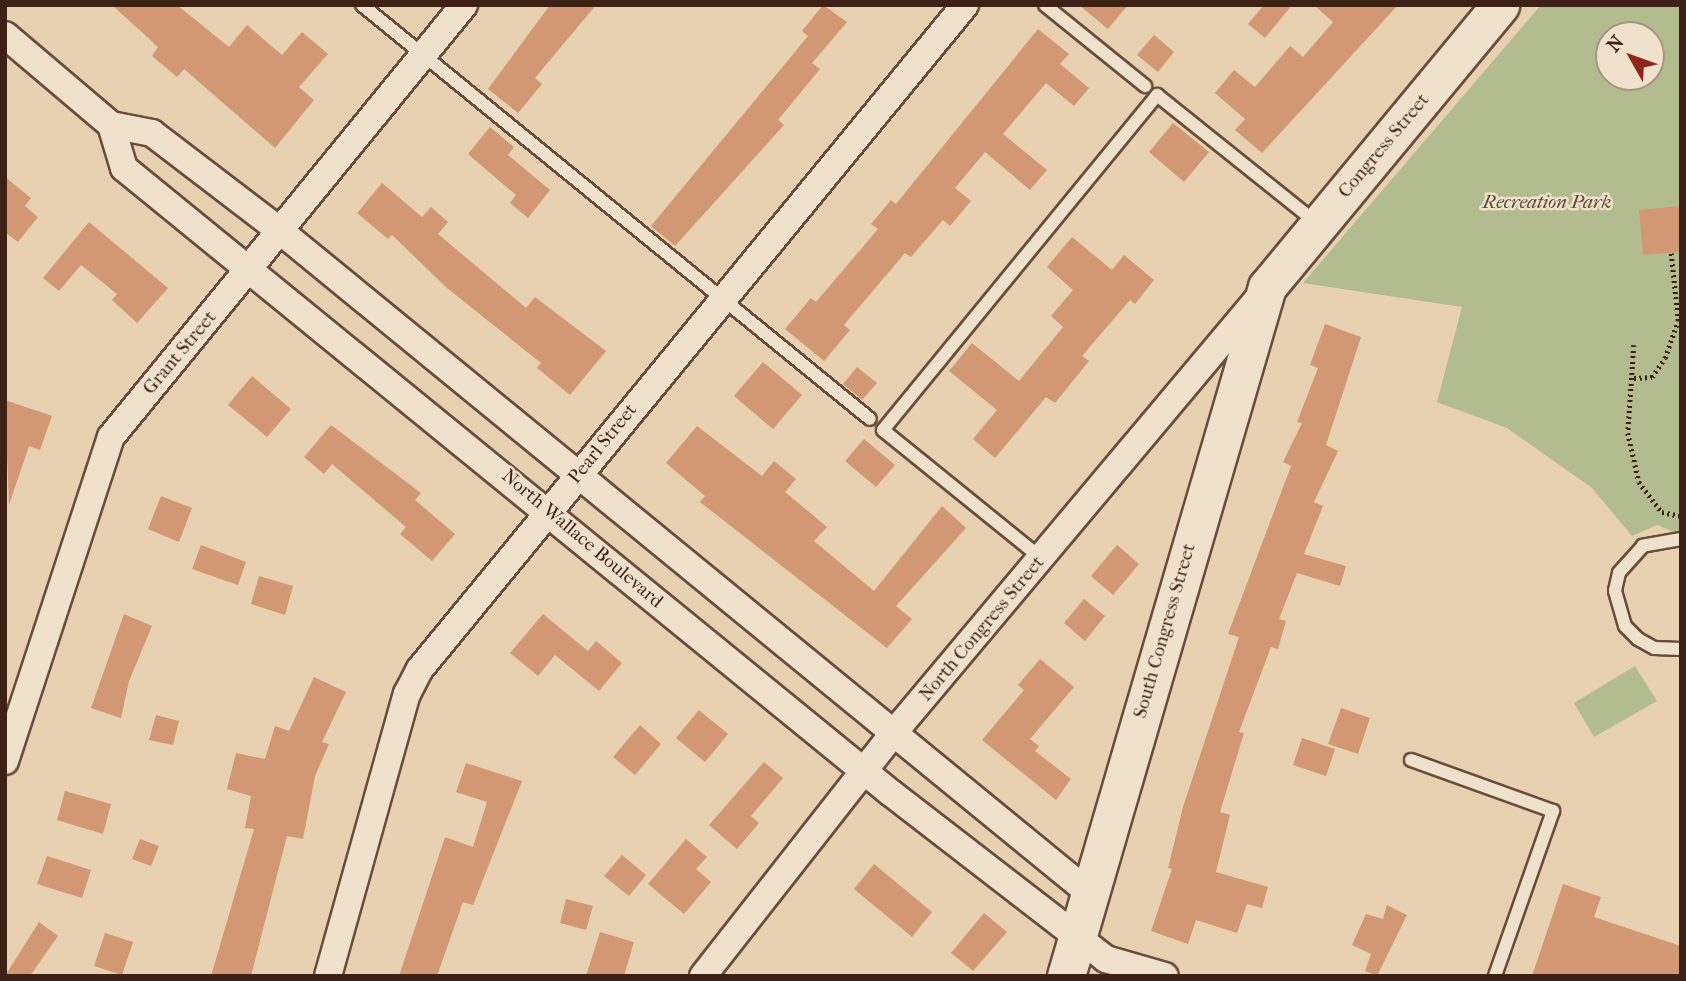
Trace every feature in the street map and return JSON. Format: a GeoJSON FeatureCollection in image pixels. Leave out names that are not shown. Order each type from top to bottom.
{"type":"FeatureCollection","features":[{"type":"Feature","properties":{"kind":"street","name":"Grant Street"},"geometry":{"type":"LineString","coordinates":[[5,761],[111,437],[464,5]]}},
{"type":"Feature","properties":{"kind":"street","name":"Pearl Street"},"geometry":{"type":"LineString","coordinates":[[328,976],[407,694],[420,669],[965,5]]}},
{"type":"Feature","properties":{"kind":"street","name":"Congress Street"},"geometry":{"type":"LineString","coordinates":[[1267,287],[1500,5]]}},
{"type":"Feature","properties":{"kind":"street"},"geometry":{"type":"LineString","coordinates":[[5,35],[111,125],[152,133],[279,230],[891,736],[1088,892]]}},
{"type":"Feature","properties":{"kind":"street","name":"North Wallace Boulevard"},"geometry":{"type":"LineString","coordinates":[[111,125],[124,168],[864,770],[1106,959],[1165,976]]}},
{"type":"Feature","properties":{"kind":"street","name":"North Congress Street"},"geometry":{"type":"LineString","coordinates":[[703,976],[891,736],[1267,287]]}},
{"type":"Feature","properties":{"kind":"street","name":"South Congress Street"},"geometry":{"type":"LineString","coordinates":[[1066,976],[1088,892],[1267,287]]}},
{"type":"Feature","properties":{"kind":"lane"},"geometry":{"type":"LineString","coordinates":[[362,5],[870,419]]}},
{"type":"Feature","properties":{"kind":"lane"},"geometry":{"type":"LineString","coordinates":[[1045,5],[1145,86]]}},
{"type":"Feature","properties":{"kind":"lane"},"geometry":{"type":"LineString","coordinates":[[1041,558],[883,430],[1157,95],[1319,225]]}},
{"type":"Feature","properties":{"kind":"lane"},"geometry":{"type":"LineString","coordinates":[[1681,540],[1643,546],[1619,573],[1615,591],[1625,626],[1638,639],[1654,648],[1681,649]]}},
{"type":"Feature","properties":{"kind":"lane"},"geometry":{"type":"LineString","coordinates":[[1411,760],[1553,811],[1495,976]]}},
{"type":"Feature","properties":{"kind":"path"},"geometry":{"type":"LineString","coordinates":[[1634,378],[1652,377],[1665,358],[1680,304],[1671,253]]}},
{"type":"Feature","properties":{"kind":"path"},"geometry":{"type":"LineString","coordinates":[[1634,345],[1634,378],[1628,433],[1639,482],[1661,512],[1681,516]]}},
{"type":"Feature","properties":{"kind":"green space","name":"Recreation Park"},"geometry":{"type":"Polygon","coordinates":[[[1541,5],[1681,5],[1681,535],[1657,525],[1632,536],[1592,488],[1507,428],[1437,402],[1462,307],[1303,283],[1541,5]]]}},
{"type":"Feature","properties":{"kind":"green space"},"geometry":{"type":"Polygon","coordinates":[[[1635,666],[1657,701],[1594,737],[1574,703],[1635,666]]]}},
{"type":"Feature","properties":{"kind":"building"},"geometry":{"type":"Polygon","coordinates":[[[112,5],[177,5],[229,47],[247,25],[282,55],[302,32],[328,54],[299,87],[314,100],[275,148],[184,69],[177,77],[152,56],[158,47],[112,5]]]}},
{"type":"Feature","properties":{"kind":"building"},"geometry":{"type":"Polygon","coordinates":[[[550,5],[596,5],[535,78],[542,84],[518,113],[488,89],[550,5]]]}},
{"type":"Feature","properties":{"kind":"building"},"geometry":{"type":"Polygon","coordinates":[[[823,5],[847,22],[812,63],[820,69],[778,120],[784,125],[675,246],[651,226],[808,36],[802,31],[823,5]]]}},
{"type":"Feature","properties":{"kind":"building"},"geometry":{"type":"Polygon","coordinates":[[[1079,5],[1128,5],[1108,29],[1079,5]]]}},
{"type":"Feature","properties":{"kind":"building"},"geometry":{"type":"Polygon","coordinates":[[[1264,5],[1292,5],[1265,38],[1248,24],[1264,5]]]}},
{"type":"Feature","properties":{"kind":"building"},"geometry":{"type":"Polygon","coordinates":[[[1314,5],[1398,5],[1262,153],[1235,130],[1245,119],[1215,93],[1234,70],[1255,87],[1290,46],[1303,57],[1333,22],[1314,5]]]}},
{"type":"Feature","properties":{"kind":"building"},"geometry":{"type":"Polygon","coordinates":[[[1038,29],[1069,54],[1060,64],[1089,88],[1074,106],[1046,83],[1003,134],[1047,170],[1030,190],[985,152],[955,188],[971,201],[950,226],[943,220],[911,257],[905,253],[844,325],[850,330],[824,361],[785,329],[811,298],[816,302],[878,229],[871,224],[891,200],[896,204],[1038,29]]]}},
{"type":"Feature","properties":{"kind":"building"},"geometry":{"type":"Polygon","coordinates":[[[1154,35],[1174,52],[1158,72],[1137,55],[1154,35]]]}},
{"type":"Feature","properties":{"kind":"building"},"geometry":{"type":"Polygon","coordinates":[[[1173,123],[1209,152],[1184,182],[1149,152],[1173,123]]]}},
{"type":"Feature","properties":{"kind":"building"},"geometry":{"type":"Polygon","coordinates":[[[490,127],[514,147],[508,155],[550,190],[528,218],[510,203],[516,195],[468,154],[490,127]]]}},
{"type":"Feature","properties":{"kind":"building"},"geometry":{"type":"Polygon","coordinates":[[[5,177],[31,198],[25,206],[38,217],[18,242],[5,232],[5,177]]]}},
{"type":"Feature","properties":{"kind":"building"},"geometry":{"type":"Polygon","coordinates":[[[382,183],[422,217],[431,207],[448,222],[438,234],[526,308],[535,297],[606,351],[570,395],[537,368],[541,363],[447,288],[392,235],[388,239],[357,213],[382,183]]]}},
{"type":"Feature","properties":{"kind":"building"},"geometry":{"type":"Polygon","coordinates":[[[1681,206],[1681,252],[1643,255],[1639,210],[1681,206]]]}},
{"type":"Feature","properties":{"kind":"building"},"geometry":{"type":"Polygon","coordinates":[[[89,222],[168,288],[137,323],[112,300],[117,294],[81,265],[59,291],[43,278],[89,222]]]}},
{"type":"Feature","properties":{"kind":"building"},"geometry":{"type":"Polygon","coordinates":[[[1072,237],[1112,270],[1124,255],[1154,280],[1135,304],[1130,300],[1082,356],[1089,361],[1055,403],[1046,397],[995,458],[973,439],[997,410],[949,371],[972,343],[1019,381],[1063,327],[1051,316],[1073,290],[1047,267],[1072,237]]]}},
{"type":"Feature","properties":{"kind":"building"},"geometry":{"type":"Polygon","coordinates":[[[1325,324],[1361,337],[1326,445],[1338,451],[1314,502],[1323,506],[1304,554],[1346,566],[1340,586],[1297,573],[1279,619],[1286,621],[1278,649],[1271,647],[1239,732],[1244,733],[1220,812],[1230,815],[1216,872],[1268,887],[1262,908],[1247,904],[1237,933],[1196,920],[1188,944],[1151,931],[1172,869],[1168,868],[1183,807],[1239,637],[1228,634],[1291,466],[1283,462],[1302,423],[1297,422],[1318,368],[1310,365],[1325,324]]]}},
{"type":"Feature","properties":{"kind":"building"},"geometry":{"type":"Polygon","coordinates":[[[763,362],[802,395],[773,429],[734,396],[763,362]]]}},
{"type":"Feature","properties":{"kind":"building"},"geometry":{"type":"Polygon","coordinates":[[[857,367],[877,383],[862,400],[843,384],[857,367]]]}},
{"type":"Feature","properties":{"kind":"building"},"geometry":{"type":"Polygon","coordinates":[[[252,376],[291,409],[267,437],[228,405],[252,376]]]}},
{"type":"Feature","properties":{"kind":"building"},"geometry":{"type":"Polygon","coordinates":[[[5,400],[52,416],[40,450],[29,446],[9,505],[5,400]]]}},
{"type":"Feature","properties":{"kind":"building"},"geometry":{"type":"Polygon","coordinates":[[[331,425],[421,493],[415,500],[455,534],[432,561],[400,534],[406,527],[332,464],[324,474],[304,457],[331,425]]]}},
{"type":"Feature","properties":{"kind":"building"},"geometry":{"type":"Polygon","coordinates":[[[697,426],[762,476],[774,461],[796,479],[785,492],[827,527],[814,541],[874,591],[942,506],[966,528],[896,606],[912,619],[887,648],[700,502],[705,496],[666,463],[697,426]]]}},
{"type":"Feature","properties":{"kind":"building"},"geometry":{"type":"Polygon","coordinates":[[[864,439],[895,465],[876,487],[845,461],[864,439]]]}},
{"type":"Feature","properties":{"kind":"building"},"geometry":{"type":"Polygon","coordinates":[[[161,496],[192,508],[179,542],[148,529],[161,496]]]}},
{"type":"Feature","properties":{"kind":"building"},"geometry":{"type":"Polygon","coordinates":[[[201,545],[246,562],[238,585],[192,569],[201,545]]]}},
{"type":"Feature","properties":{"kind":"building"},"geometry":{"type":"Polygon","coordinates":[[[1117,545],[1139,564],[1113,595],[1091,576],[1117,545]]]}},
{"type":"Feature","properties":{"kind":"building"},"geometry":{"type":"Polygon","coordinates":[[[259,576],[293,586],[285,615],[251,604],[259,576]]]}},
{"type":"Feature","properties":{"kind":"building"},"geometry":{"type":"Polygon","coordinates":[[[1084,599],[1105,616],[1085,641],[1064,623],[1084,599]]]}},
{"type":"Feature","properties":{"kind":"building"},"geometry":{"type":"Polygon","coordinates":[[[124,614],[152,626],[129,681],[121,718],[91,708],[124,614]]]}},
{"type":"Feature","properties":{"kind":"building"},"geometry":{"type":"Polygon","coordinates":[[[543,614],[588,651],[596,641],[622,663],[599,691],[555,655],[538,676],[510,653],[543,614]]]}},
{"type":"Feature","properties":{"kind":"building"},"geometry":{"type":"Polygon","coordinates":[[[1040,659],[1074,687],[1030,739],[1039,746],[1035,751],[1071,779],[1056,800],[982,740],[1024,690],[1018,685],[1040,659]]]}},
{"type":"Feature","properties":{"kind":"building"},"geometry":{"type":"Polygon","coordinates":[[[314,677],[346,692],[322,742],[329,744],[315,776],[303,839],[287,836],[251,976],[211,976],[254,829],[245,828],[251,796],[227,789],[236,753],[265,759],[275,726],[289,731],[314,677]]]}},
{"type":"Feature","properties":{"kind":"building"},"geometry":{"type":"Polygon","coordinates":[[[1341,708],[1370,718],[1358,754],[1328,744],[1341,708]]]}},
{"type":"Feature","properties":{"kind":"building"},"geometry":{"type":"Polygon","coordinates":[[[699,710],[728,734],[705,762],[676,738],[699,710]]]}},
{"type":"Feature","properties":{"kind":"building"},"geometry":{"type":"Polygon","coordinates":[[[156,715],[179,721],[173,745],[149,740],[156,715]]]}},
{"type":"Feature","properties":{"kind":"building"},"geometry":{"type":"Polygon","coordinates":[[[640,725],[661,744],[635,775],[613,757],[640,725]]]}},
{"type":"Feature","properties":{"kind":"building"},"geometry":{"type":"Polygon","coordinates":[[[1302,738],[1335,749],[1326,776],[1293,765],[1302,738]]]}},
{"type":"Feature","properties":{"kind":"building"},"geometry":{"type":"Polygon","coordinates":[[[764,762],[783,778],[751,816],[759,823],[737,849],[709,825],[764,762]]]}},
{"type":"Feature","properties":{"kind":"building"},"geometry":{"type":"Polygon","coordinates":[[[466,763],[522,781],[473,905],[463,902],[437,976],[399,976],[445,837],[473,847],[487,802],[456,792],[466,763]]]}},
{"type":"Feature","properties":{"kind":"building"},"geometry":{"type":"Polygon","coordinates":[[[65,791],[111,804],[103,834],[57,820],[65,791]]]}},
{"type":"Feature","properties":{"kind":"building"},"geometry":{"type":"Polygon","coordinates":[[[140,839],[159,846],[151,866],[132,859],[140,839]]]}},
{"type":"Feature","properties":{"kind":"building"},"geometry":{"type":"Polygon","coordinates":[[[686,839],[707,857],[696,869],[711,882],[684,914],[648,884],[686,839]]]}},
{"type":"Feature","properties":{"kind":"building"},"geometry":{"type":"Polygon","coordinates":[[[622,855],[646,875],[629,896],[604,876],[622,855]]]}},
{"type":"Feature","properties":{"kind":"building"},"geometry":{"type":"Polygon","coordinates":[[[47,856],[91,870],[82,898],[37,884],[47,856]]]}},
{"type":"Feature","properties":{"kind":"building"},"geometry":{"type":"Polygon","coordinates":[[[874,864],[932,912],[912,937],[854,889],[874,864]]]}},
{"type":"Feature","properties":{"kind":"building"},"geometry":{"type":"Polygon","coordinates":[[[1563,884],[1601,897],[1594,917],[1681,946],[1681,976],[1532,976],[1563,884]]]}},
{"type":"Feature","properties":{"kind":"building"},"geometry":{"type":"Polygon","coordinates":[[[566,899],[593,906],[586,930],[560,923],[566,899]]]}},
{"type":"Feature","properties":{"kind":"building"},"geometry":{"type":"Polygon","coordinates":[[[1387,905],[1407,915],[1377,976],[1365,971],[1371,954],[1352,945],[1366,914],[1383,919],[1387,905]]]}},
{"type":"Feature","properties":{"kind":"building"},"geometry":{"type":"Polygon","coordinates":[[[984,913],[1007,932],[973,971],[951,953],[984,913]]]}},
{"type":"Feature","properties":{"kind":"building"},"geometry":{"type":"Polygon","coordinates":[[[39,922],[58,936],[30,976],[5,976],[39,922]]]}},
{"type":"Feature","properties":{"kind":"building"},"geometry":{"type":"Polygon","coordinates":[[[600,932],[634,942],[624,976],[586,976],[600,932]]]}},
{"type":"Feature","properties":{"kind":"building"},"geometry":{"type":"Polygon","coordinates":[[[105,933],[133,942],[122,975],[94,966],[105,933]]]}}]}
